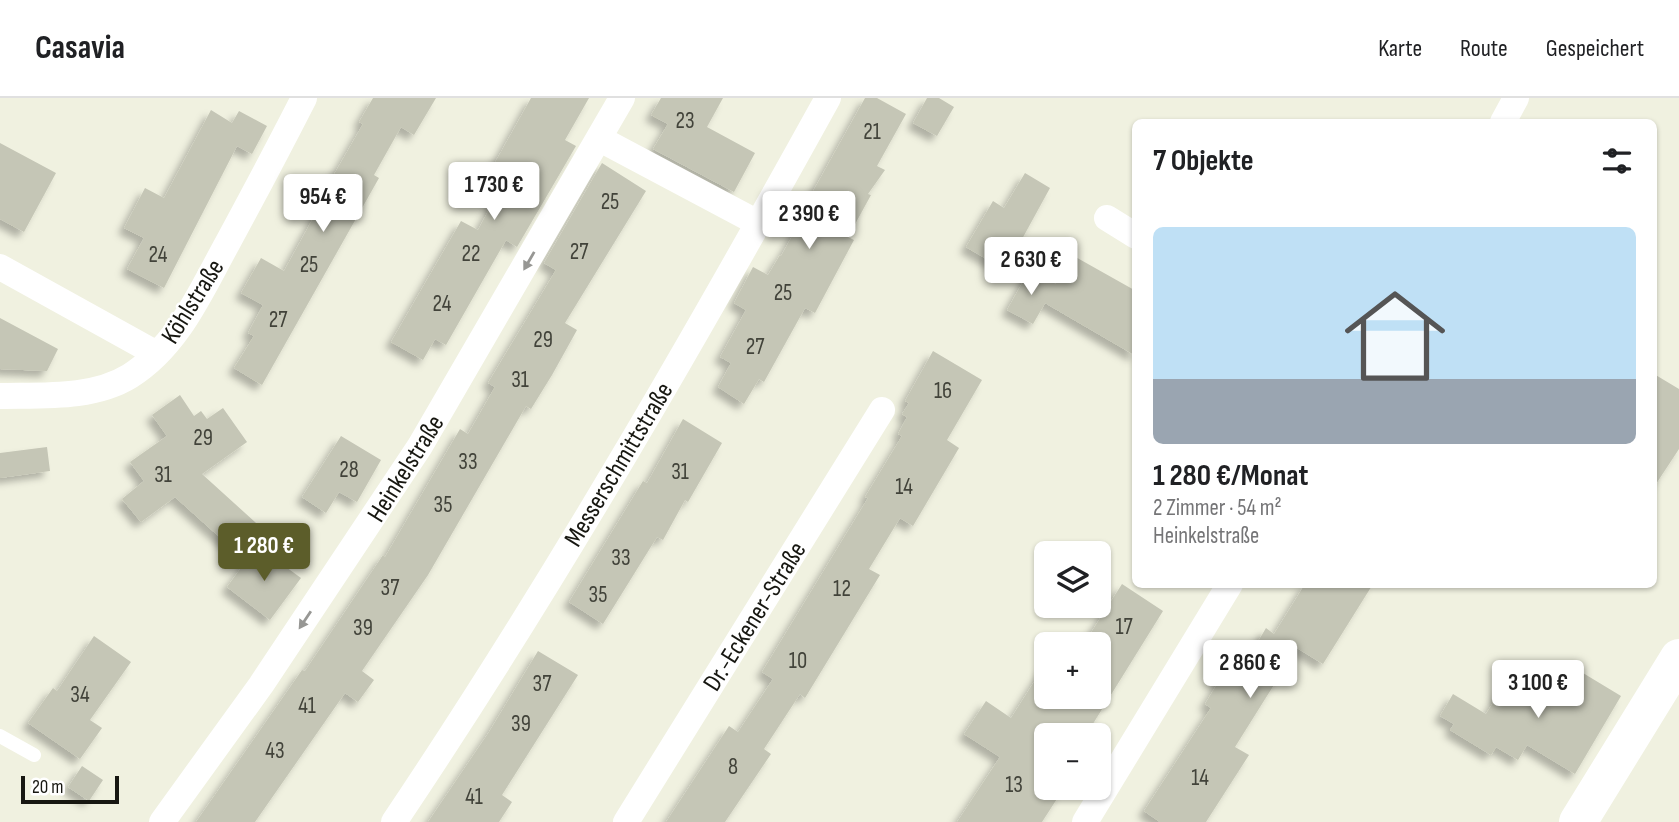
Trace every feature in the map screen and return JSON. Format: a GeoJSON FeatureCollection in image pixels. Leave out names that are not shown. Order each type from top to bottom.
{"type":"FeatureCollection","features":[{"type":"Feature","properties":{"kind":"main road"},"geometry":{"type":"LineString","coordinates":[[1578,822],[1679,658]]}},
{"type":"Feature","properties":{"kind":"street","name":"Köhlstraße"},"geometry":{"type":"LineString","coordinates":[[0,396],[57,395],[95,390],[129,377],[158,354],[189,313],[304,98]]}},
{"type":"Feature","properties":{"kind":"street","name":"Heinkelstraße"},"geometry":{"type":"LineString","coordinates":[[162,822],[269,673],[420,446],[622,98]]}},
{"type":"Feature","properties":{"kind":"street","name":"Messerschmittstraße"},"geometry":{"type":"LineString","coordinates":[[394,822],[461,722],[624,457],[828,98]]}},
{"type":"Feature","properties":{"kind":"street"},"geometry":{"type":"LineString","coordinates":[[1505,119],[1516,98]]}},
{"type":"Feature","properties":{"kind":"street"},"geometry":{"type":"LineString","coordinates":[[600,139],[758,223]]}},
{"type":"Feature","properties":{"kind":"street"},"geometry":{"type":"LineString","coordinates":[[1107,218],[1132,234]]}},
{"type":"Feature","properties":{"kind":"street"},"geometry":{"type":"LineString","coordinates":[[0,267],[158,354]]}},
{"type":"Feature","properties":{"kind":"street","name":"Dr.-Eckener-Straße"},"geometry":{"type":"LineString","coordinates":[[626,822],[882,410]]}},
{"type":"Feature","properties":{"kind":"street"},"geometry":{"type":"LineString","coordinates":[[1085,822],[1228,588]]}},
{"type":"Feature","properties":{"kind":"lane"},"geometry":{"type":"LineString","coordinates":[[0,736],[34,755]]}},
{"type":"Feature","properties":{"kind":"building"},"geometry":{"type":"Polygon","coordinates":[[[373,98],[436,98],[414,135],[401,127],[374,175],[379,178],[262,385],[234,368],[254,336],[248,333],[263,305],[241,293],[261,258],[284,271],[328,191],[325,190],[363,124],[359,122],[373,98]]]}},
{"type":"Feature","properties":{"kind":"building"},"geometry":{"type":"Polygon","coordinates":[[[531,98],[589,98],[565,140],[576,146],[517,247],[506,240],[446,345],[435,339],[423,360],[391,342],[461,221],[478,230],[508,174],[493,166],[531,98]]]}},
{"type":"Feature","properties":{"kind":"building"},"geometry":{"type":"Polygon","coordinates":[[[661,98],[723,98],[707,127],[755,153],[734,192],[653,149],[668,124],[651,115],[661,98]]]}},
{"type":"Feature","properties":{"kind":"building"},"geometry":{"type":"Polygon","coordinates":[[[865,98],[877,98],[906,114],[877,166],[885,170],[868,194],[871,195],[848,237],[854,240],[815,313],[805,308],[764,382],[759,379],[744,404],[718,387],[731,363],[720,357],[746,310],[734,303],[753,267],[768,275],[781,256],[815,195],[812,193],[865,98]]]}},
{"type":"Feature","properties":{"kind":"building"},"geometry":{"type":"Polygon","coordinates":[[[927,98],[939,98],[954,107],[937,136],[913,123],[927,98]]]}},
{"type":"Feature","properties":{"kind":"building"},"geometry":{"type":"Polygon","coordinates":[[[211,110],[232,123],[239,111],[267,126],[252,154],[237,146],[164,288],[127,269],[144,238],[124,228],[145,188],[164,198],[211,110]]]}},
{"type":"Feature","properties":{"kind":"building"},"geometry":{"type":"Polygon","coordinates":[[[0,143],[56,173],[24,232],[0,219],[0,143]]]}},
{"type":"Feature","properties":{"kind":"building"},"geometry":{"type":"Polygon","coordinates":[[[602,163],[646,191],[565,323],[577,330],[552,375],[531,409],[526,406],[428,575],[362,671],[374,680],[358,702],[345,693],[255,822],[196,822],[302,670],[305,671],[383,555],[385,557],[460,429],[468,434],[495,387],[488,383],[556,270],[544,263],[602,163]]]}},
{"type":"Feature","properties":{"kind":"building"},"geometry":{"type":"Polygon","coordinates":[[[1025,173],[1050,188],[1005,270],[966,247],[993,201],[1004,208],[1025,173]]]}},
{"type":"Feature","properties":{"kind":"building"},"geometry":{"type":"Polygon","coordinates":[[[1072,255],[1132,289],[1132,354],[1045,303],[1072,255]]]}},
{"type":"Feature","properties":{"kind":"building"},"geometry":{"type":"Polygon","coordinates":[[[1030,269],[1056,284],[1033,324],[1007,310],[1030,269]]]}},
{"type":"Feature","properties":{"kind":"building"},"geometry":{"type":"Polygon","coordinates":[[[0,318],[58,349],[47,371],[0,369],[0,318]]]}},
{"type":"Feature","properties":{"kind":"building"},"geometry":{"type":"Polygon","coordinates":[[[933,351],[982,380],[947,440],[959,448],[913,526],[900,518],[869,569],[880,575],[805,698],[800,694],[764,749],[771,754],[725,822],[666,822],[729,726],[738,732],[773,679],[762,672],[868,498],[865,497],[902,436],[898,434],[907,417],[902,414],[909,403],[905,401],[933,351]]]}},
{"type":"Feature","properties":{"kind":"building"},"geometry":{"type":"Polygon","coordinates":[[[1657,376],[1679,389],[1679,449],[1657,482],[1657,376]]]}},
{"type":"Feature","properties":{"kind":"building"},"geometry":{"type":"Polygon","coordinates":[[[180,395],[194,416],[201,411],[207,419],[223,408],[247,442],[202,474],[266,532],[245,560],[175,497],[141,522],[122,499],[144,481],[130,462],[167,436],[152,415],[180,395]]]}},
{"type":"Feature","properties":{"kind":"building"},"geometry":{"type":"Polygon","coordinates":[[[683,419],[722,443],[688,502],[685,500],[663,540],[657,537],[603,624],[569,602],[643,481],[647,483],[683,419]]]}},
{"type":"Feature","properties":{"kind":"building"},"geometry":{"type":"Polygon","coordinates":[[[341,436],[381,460],[357,502],[339,492],[326,513],[302,497],[341,436]]]}},
{"type":"Feature","properties":{"kind":"building"},"geometry":{"type":"Polygon","coordinates":[[[47,447],[50,471],[0,478],[0,453],[47,447]]]}},
{"type":"Feature","properties":{"kind":"building"},"geometry":{"type":"Polygon","coordinates":[[[257,546],[301,578],[270,620],[227,587],[257,546]]]}},
{"type":"Feature","properties":{"kind":"building"},"geometry":{"type":"Polygon","coordinates":[[[1122,584],[1163,611],[1111,695],[1111,632],[1091,632],[1100,618],[1111,618],[1111,601],[1122,584]]]}},
{"type":"Feature","properties":{"kind":"building"},"geometry":{"type":"Polygon","coordinates":[[[1303,588],[1370,588],[1323,664],[1297,648],[1235,747],[1249,755],[1206,822],[1160,822],[1144,811],[1211,708],[1205,704],[1239,648],[1250,655],[1266,628],[1274,634],[1303,588]]]}},
{"type":"Feature","properties":{"kind":"building"},"geometry":{"type":"Polygon","coordinates":[[[94,636],[131,662],[90,720],[102,728],[80,759],[28,723],[53,688],[57,691],[94,636]]]}},
{"type":"Feature","properties":{"kind":"building"},"geometry":{"type":"Polygon","coordinates":[[[538,651],[578,675],[502,795],[512,802],[499,822],[428,822],[489,732],[538,651]]]}},
{"type":"Feature","properties":{"kind":"building"},"geometry":{"type":"Polygon","coordinates":[[[1578,670],[1621,696],[1575,774],[1527,745],[1518,760],[1496,747],[1491,755],[1450,730],[1454,724],[1440,716],[1453,694],[1486,714],[1506,682],[1526,695],[1535,680],[1563,696],[1578,670]]]}},
{"type":"Feature","properties":{"kind":"building"},"geometry":{"type":"Polygon","coordinates":[[[1034,682],[1034,709],[1102,709],[1093,723],[1034,723],[1034,800],[1056,800],[1042,822],[957,822],[1000,757],[964,734],[986,701],[1011,718],[1034,682]]]}},
{"type":"Feature","properties":{"kind":"building"},"geometry":{"type":"Polygon","coordinates":[[[82,766],[103,780],[89,801],[68,787],[82,766]]]}}]}
